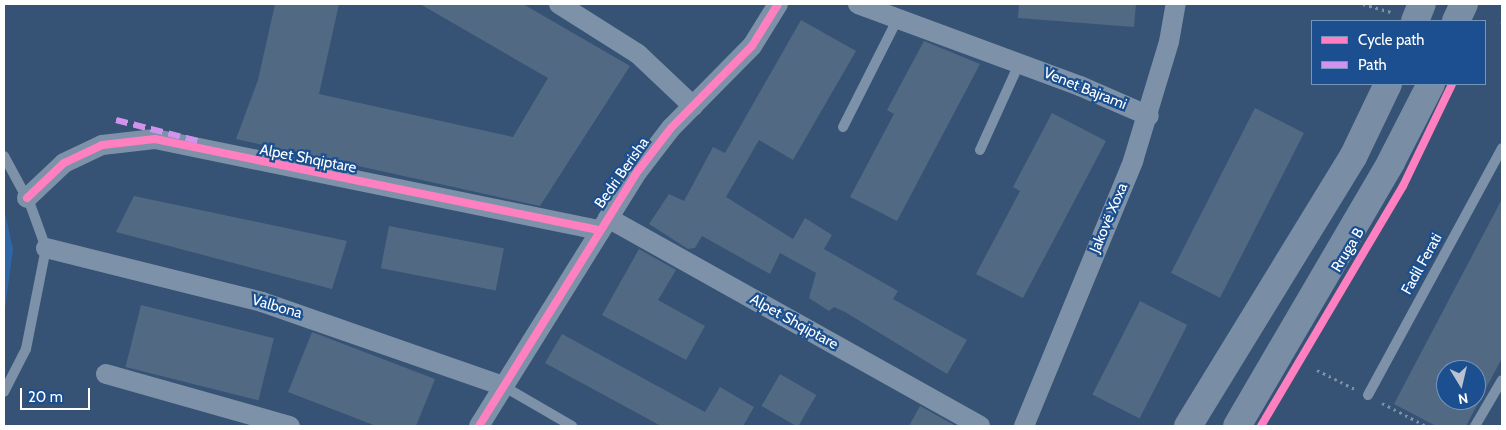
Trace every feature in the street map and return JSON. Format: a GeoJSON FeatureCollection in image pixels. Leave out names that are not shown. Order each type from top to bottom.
{"type":"FeatureCollection","features":[{"type":"Feature","properties":{"kind":"main road"},"geometry":{"type":"LineString","coordinates":[[1415,20],[1422,4]]}},
{"type":"Feature","properties":{"kind":"main road"},"geometry":{"type":"LineString","coordinates":[[1456,20],[1464,4]]}},
{"type":"Feature","properties":{"kind":"main road"},"geometry":{"type":"LineString","coordinates":[[1188,426],[1353,157],[1388,85]]}},
{"type":"Feature","properties":{"kind":"main road","name":"Rruga B"},"geometry":{"type":"LineString","coordinates":[[1238,426],[1391,162],[1430,85]]}},
{"type":"Feature","properties":{"kind":"street"},"geometry":{"type":"LineString","coordinates":[[558,4],[638,54],[693,106]]}},
{"type":"Feature","properties":{"kind":"street","name":"Bedri Berisha"},"geometry":{"type":"LineString","coordinates":[[479,426],[604,224],[649,157],[693,106],[752,46],[778,4]]}},
{"type":"Feature","properties":{"kind":"street","name":"Venet Bajrami"},"geometry":{"type":"LineString","coordinates":[[858,4],[1019,64],[1149,116]]}},
{"type":"Feature","properties":{"kind":"street","name":"Jakovë Xoxa"},"geometry":{"type":"LineString","coordinates":[[1024,426],[1149,116],[1176,4]]}},
{"type":"Feature","properties":{"kind":"street","name":"Alpet Shqiptare"},"geometry":{"type":"LineString","coordinates":[[27,198],[64,163],[102,145],[156,139],[604,224],[980,426]]}},
{"type":"Feature","properties":{"kind":"street","name":"Valbona"},"geometry":{"type":"LineString","coordinates":[[46,248],[262,302],[503,386]]}},
{"type":"Feature","properties":{"kind":"street"},"geometry":{"type":"LineString","coordinates":[[106,374],[290,426]]}},
{"type":"Feature","properties":{"kind":"lane"},"geometry":{"type":"LineString","coordinates":[[843,127],[898,18]]}},
{"type":"Feature","properties":{"kind":"lane"},"geometry":{"type":"LineString","coordinates":[[980,150],[1019,64]]}},
{"type":"Feature","properties":{"kind":"lane","name":"Fadil Ferati"},"geometry":{"type":"LineString","coordinates":[[1368,395],[1502,148]]}},
{"type":"Feature","properties":{"kind":"lane"},"geometry":{"type":"LineString","coordinates":[[4,156],[27,198],[46,248],[26,349],[4,392]]}},
{"type":"Feature","properties":{"kind":"lane"},"geometry":{"type":"LineString","coordinates":[[1475,426],[1502,380]]}},
{"type":"Feature","properties":{"kind":"lane"},"geometry":{"type":"LineString","coordinates":[[503,386],[572,426]]}},
{"type":"Feature","properties":{"kind":"path"},"geometry":{"type":"LineString","coordinates":[[1317,370],[1426,426]]}},
{"type":"Feature","properties":{"kind":"shaded area"},"geometry":{"type":"Polygon","coordinates":[[[4,208],[13,249],[4,317],[4,208]]]}},
{"type":"Feature","properties":{"kind":"building"},"geometry":{"type":"Polygon","coordinates":[[[275,4],[339,4],[319,94],[513,137],[548,78],[420,4],[523,4],[630,66],[540,206],[236,139],[258,80],[275,4]]]}},
{"type":"Feature","properties":{"kind":"building"},"geometry":{"type":"Polygon","coordinates":[[[1019,4],[1136,4],[1134,27],[1018,18],[1019,4]]]}},
{"type":"Feature","properties":{"kind":"building"},"geometry":{"type":"Polygon","coordinates":[[[801,20],[856,51],[793,160],[759,140],[726,197],[793,239],[805,218],[832,235],[824,249],[898,291],[893,299],[967,340],[947,374],[845,312],[834,307],[829,311],[809,298],[816,273],[780,253],[770,274],[702,236],[695,248],[688,249],[649,224],[669,194],[684,201],[713,147],[725,153],[801,20]]]}},
{"type":"Feature","properties":{"kind":"building"},"geometry":{"type":"Polygon","coordinates":[[[924,41],[980,64],[897,221],[850,197],[894,114],[887,110],[924,41]]]}},
{"type":"Feature","properties":{"kind":"building"},"geometry":{"type":"Polygon","coordinates":[[[1255,108],[1304,133],[1220,298],[1171,273],[1255,108]]]}},
{"type":"Feature","properties":{"kind":"building"},"geometry":{"type":"Polygon","coordinates":[[[1052,113],[1106,141],[1023,298],[976,274],[1020,191],[1013,187],[1052,113]]]}},
{"type":"Feature","properties":{"kind":"building"},"geometry":{"type":"Polygon","coordinates":[[[134,196],[347,241],[332,289],[116,232],[134,196]]]}},
{"type":"Feature","properties":{"kind":"building"},"geometry":{"type":"Polygon","coordinates":[[[1502,199],[1502,358],[1486,388],[1486,360],[1436,360],[1436,410],[1474,410],[1466,426],[1436,426],[1394,404],[1502,199]]]}},
{"type":"Feature","properties":{"kind":"building"},"geometry":{"type":"Polygon","coordinates":[[[389,226],[504,248],[496,291],[381,268],[389,226]]]}},
{"type":"Feature","properties":{"kind":"building"},"geometry":{"type":"Polygon","coordinates":[[[639,249],[676,270],[658,300],[705,326],[686,360],[602,315],[639,249]]]}},
{"type":"Feature","properties":{"kind":"building"},"geometry":{"type":"Polygon","coordinates":[[[1140,301],[1187,325],[1140,419],[1092,395],[1140,301]]]}},
{"type":"Feature","properties":{"kind":"building"},"geometry":{"type":"Polygon","coordinates":[[[141,305],[274,338],[258,400],[126,367],[141,305]]]}},
{"type":"Feature","properties":{"kind":"building"},"geometry":{"type":"Polygon","coordinates":[[[312,332],[435,379],[416,426],[376,426],[288,392],[312,332]]]}},
{"type":"Feature","properties":{"kind":"building"},"geometry":{"type":"Polygon","coordinates":[[[562,334],[705,412],[720,387],[754,407],[743,426],[661,426],[545,363],[562,334]]]}},
{"type":"Feature","properties":{"kind":"building"},"geometry":{"type":"Polygon","coordinates":[[[780,374],[816,395],[798,426],[762,406],[780,374]]]}},
{"type":"Feature","properties":{"kind":"building"},"geometry":{"type":"Polygon","coordinates":[[[920,406],[956,426],[909,426],[920,406]]]}},
{"type":"Feature","properties":{"kind":"marked path"},"geometry":{"type":"LineString","coordinates":[[116,120],[198,141]]}},
{"type":"Feature","properties":{"kind":"cycle path"},"geometry":{"type":"LineString","coordinates":[[479,426],[638,171],[671,128],[752,46],[778,4]]}},
{"type":"Feature","properties":{"kind":"cycle path"},"geometry":{"type":"LineString","coordinates":[[1261,426],[1403,186],[1452,85]]}},
{"type":"Feature","properties":{"kind":"cycle path"},"geometry":{"type":"LineString","coordinates":[[27,198],[64,163],[102,145],[155,139],[600,230]]}}]}
